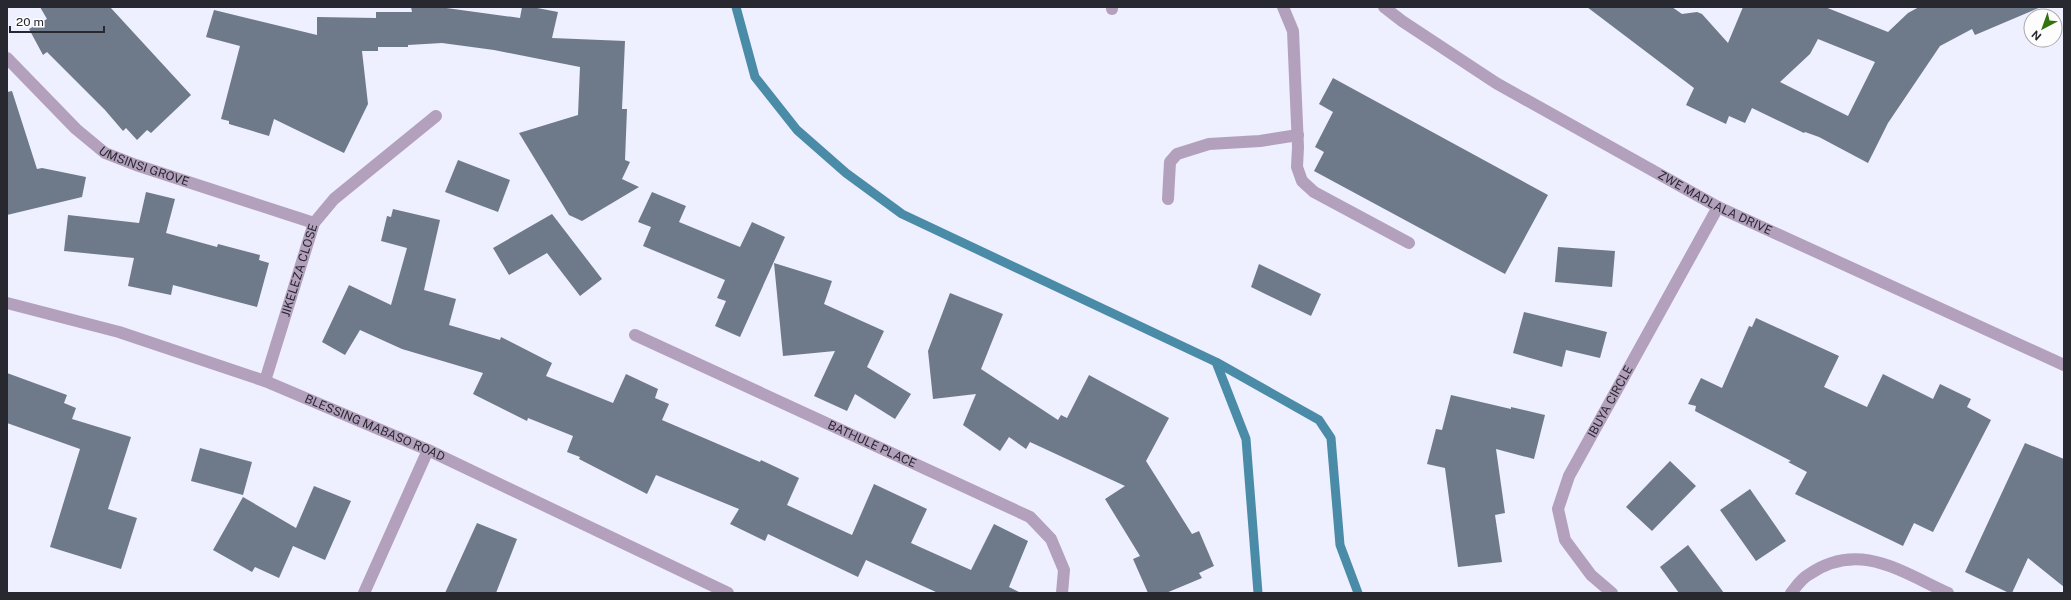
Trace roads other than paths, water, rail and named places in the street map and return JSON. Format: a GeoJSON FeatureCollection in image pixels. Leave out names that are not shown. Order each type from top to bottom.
{"type":"FeatureCollection","features":[{"type":"Feature","properties":{"kind":"street"},"geometry":{"type":"LineString","coordinates":[[1283,7],[1294,31],[1298,135],[1297,167],[1302,181],[1314,192],[1409,243]]}},
{"type":"Feature","properties":{"kind":"street","name":"ZWE MADLALA DRIVE"},"geometry":{"type":"LineString","coordinates":[[1384,7],[1402,21],[1496,83],[1718,207],[2064,365]]}},
{"type":"Feature","properties":{"kind":"street","name":"UMSINSI GROVE"},"geometry":{"type":"LineString","coordinates":[[7,58],[76,129],[105,153],[136,165],[314,223]]}},
{"type":"Feature","properties":{"kind":"street","name":"JIKELEZA CLOSE"},"geometry":{"type":"LineString","coordinates":[[265,381],[314,223],[334,199],[436,116]]}},
{"type":"Feature","properties":{"kind":"street"},"geometry":{"type":"LineString","coordinates":[[1168,198],[1170,162],[1177,154],[1209,144],[1260,141],[1298,135]]}},
{"type":"Feature","properties":{"kind":"street","name":"IBUYA CIRCLE"},"geometry":{"type":"LineString","coordinates":[[1612,593],[1591,575],[1565,540],[1558,509],[1568,476],[1718,207]]}},
{"type":"Feature","properties":{"kind":"street","name":"BLESSING MABASO ROAD"},"geometry":{"type":"LineString","coordinates":[[7,303],[120,332],[265,381],[428,450],[728,593]]}},
{"type":"Feature","properties":{"kind":"street","name":"BATHULE PLACE"},"geometry":{"type":"LineString","coordinates":[[635,335],[1030,517],[1051,539],[1064,570],[1062,593]]}},
{"type":"Feature","properties":{"kind":"street"},"geometry":{"type":"LineString","coordinates":[[364,593],[428,450]]}},
{"type":"Feature","properties":{"kind":"street"},"geometry":{"type":"LineString","coordinates":[[1791,593],[1807,576],[1833,562],[1856,558],[1882,563],[1948,593]]}},
{"type":"Feature","properties":{"kind":"waterway"},"geometry":{"type":"LineString","coordinates":[[736,7],[755,77],[797,130],[846,173],[902,214],[1216,362],[1319,420],[1331,438],[1340,545],[1358,593]]}},
{"type":"Feature","properties":{"kind":"waterway"},"geometry":{"type":"LineString","coordinates":[[1216,362],[1246,439],[1258,593]]}}]}
